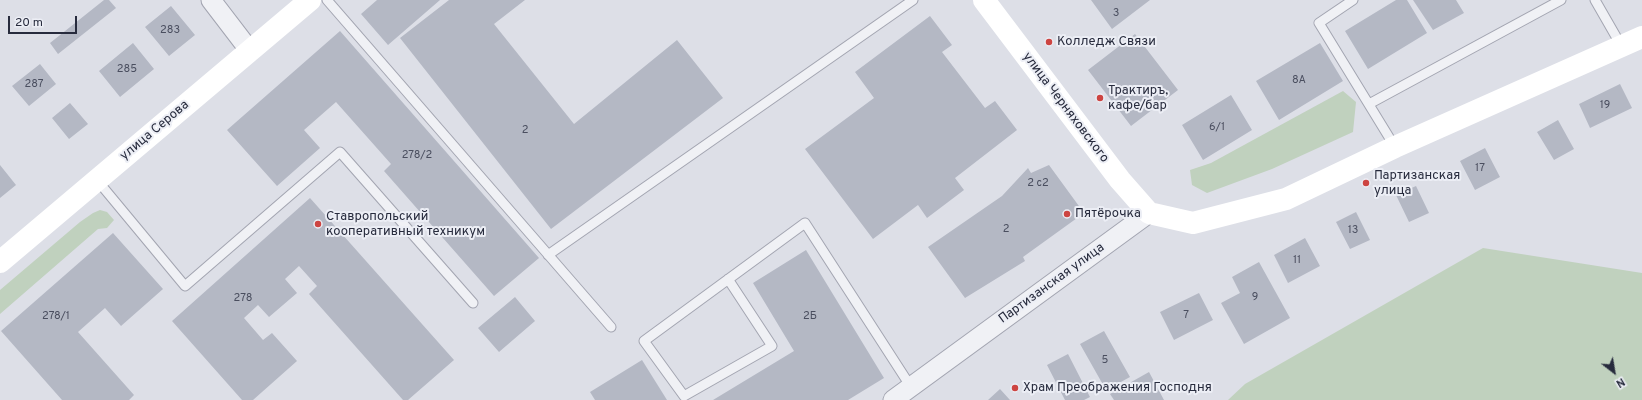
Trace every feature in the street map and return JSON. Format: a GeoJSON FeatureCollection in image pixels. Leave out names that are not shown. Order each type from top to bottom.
{"type":"FeatureCollection","features":[{"type":"Feature","properties":{"kind":"main road","name":"улица Серова"},"geometry":{"type":"LineString","coordinates":[[0,262],[310,0]]}},
{"type":"Feature","properties":{"kind":"main road","name":"улица Черняховского"},"geometry":{"type":"LineString","coordinates":[[984,0],[1120,180],[1149,213]]}},
{"type":"Feature","properties":{"kind":"main road"},"geometry":{"type":"LineString","coordinates":[[1149,213],[1193,223],[1286,199],[1395,147],[1642,37]]}},
{"type":"Feature","properties":{"kind":"street"},"geometry":{"type":"LineString","coordinates":[[211,0],[250,51]]}},
{"type":"Feature","properties":{"kind":"street","name":"Партизанская улица"},"geometry":{"type":"LineString","coordinates":[[893,400],[1149,213]]}},
{"type":"Feature","properties":{"kind":"lane"},"geometry":{"type":"LineString","coordinates":[[327,0],[611,328]]}},
{"type":"Feature","properties":{"kind":"lane"},"geometry":{"type":"LineString","coordinates":[[548,255],[913,0]]}},
{"type":"Feature","properties":{"kind":"lane"},"geometry":{"type":"LineString","coordinates":[[1353,0],[1319,23],[1395,147]]}},
{"type":"Feature","properties":{"kind":"lane"},"geometry":{"type":"LineString","coordinates":[[1369,104],[1561,0]]}},
{"type":"Feature","properties":{"kind":"lane"},"geometry":{"type":"LineString","coordinates":[[1595,0],[1622,47]]}},
{"type":"Feature","properties":{"kind":"lane"},"geometry":{"type":"LineString","coordinates":[[97,180],[185,286],[340,152],[473,303]]}},
{"type":"Feature","properties":{"kind":"lane"},"geometry":{"type":"LineString","coordinates":[[728,279],[772,346],[684,396],[644,341],[728,279],[805,223],[911,387]]}},
{"type":"Feature","properties":{"kind":"green space"},"geometry":{"type":"Polygon","coordinates":[[[1343,91],[1356,102],[1353,132],[1272,169],[1207,193],[1192,185],[1190,170],[1211,163],[1343,91]]]}},
{"type":"Feature","properties":{"kind":"green space"},"geometry":{"type":"Polygon","coordinates":[[[100,210],[107,212],[114,220],[107,228],[98,229],[0,314],[0,290],[80,222],[100,210]]]}},
{"type":"Feature","properties":{"kind":"green space"},"geometry":{"type":"Polygon","coordinates":[[[1483,248],[1642,273],[1642,400],[1228,400],[1245,384],[1483,248]]]}},
{"type":"Feature","properties":{"kind":"building"},"geometry":{"type":"Polygon","coordinates":[[[104,0],[109,0],[116,8],[58,54],[50,43],[104,0]]]}},
{"type":"Feature","properties":{"kind":"building"},"geometry":{"type":"Polygon","coordinates":[[[377,0],[440,0],[388,45],[361,14],[377,0]]]}},
{"type":"Feature","properties":{"kind":"building"},"geometry":{"type":"Polygon","coordinates":[[[449,0],[525,0],[494,24],[574,124],[677,40],[723,98],[551,229],[400,38],[449,0]]]}},
{"type":"Feature","properties":{"kind":"building"},"geometry":{"type":"Polygon","coordinates":[[[1091,0],[1150,0],[1112,29],[1091,0]]]}},
{"type":"Feature","properties":{"kind":"building"},"geometry":{"type":"Polygon","coordinates":[[[1396,0],[1407,0],[1427,33],[1368,69],[1345,31],[1396,0]]]}},
{"type":"Feature","properties":{"kind":"building"},"geometry":{"type":"Polygon","coordinates":[[[1413,0],[1456,0],[1464,13],[1433,30],[1413,0]]]}},
{"type":"Feature","properties":{"kind":"building"},"geometry":{"type":"Polygon","coordinates":[[[171,6],[195,35],[169,56],[145,27],[171,6]]]}},
{"type":"Feature","properties":{"kind":"building"},"geometry":{"type":"Polygon","coordinates":[[[930,16],[952,45],[942,52],[985,108],[995,101],[1017,130],[955,178],[964,190],[927,218],[918,205],[873,239],[805,149],[874,98],[855,72],[930,16]]]}},
{"type":"Feature","properties":{"kind":"building"},"geometry":{"type":"Polygon","coordinates":[[[340,31],[539,258],[494,296],[384,171],[391,164],[336,102],[304,130],[320,148],[277,186],[227,130],[340,31]]]}},
{"type":"Feature","properties":{"kind":"building"},"geometry":{"type":"Polygon","coordinates":[[[1135,34],[1178,90],[1131,126],[1088,70],[1135,34]]]}},
{"type":"Feature","properties":{"kind":"building"},"geometry":{"type":"Polygon","coordinates":[[[133,43],[154,69],[120,97],[99,71],[133,43]]]}},
{"type":"Feature","properties":{"kind":"building"},"geometry":{"type":"Polygon","coordinates":[[[1320,43],[1343,81],[1279,120],[1256,81],[1320,43]]]}},
{"type":"Feature","properties":{"kind":"building"},"geometry":{"type":"Polygon","coordinates":[[[40,64],[56,84],[29,106],[12,86],[40,64]]]}},
{"type":"Feature","properties":{"kind":"building"},"geometry":{"type":"Polygon","coordinates":[[[1620,84],[1632,108],[1590,128],[1579,104],[1620,84]]]}},
{"type":"Feature","properties":{"kind":"building"},"geometry":{"type":"Polygon","coordinates":[[[1231,95],[1252,130],[1203,160],[1182,125],[1231,95]]]}},
{"type":"Feature","properties":{"kind":"building"},"geometry":{"type":"Polygon","coordinates":[[[70,103],[88,124],[69,139],[52,118],[70,103]]]}},
{"type":"Feature","properties":{"kind":"building"},"geometry":{"type":"Polygon","coordinates":[[[1558,120],[1574,149],[1554,160],[1537,132],[1558,120]]]}},
{"type":"Feature","properties":{"kind":"building"},"geometry":{"type":"Polygon","coordinates":[[[1485,148],[1500,177],[1475,190],[1460,161],[1485,148]]]}},
{"type":"Feature","properties":{"kind":"building"},"geometry":{"type":"Polygon","coordinates":[[[0,165],[16,185],[0,198],[0,165]]]}},
{"type":"Feature","properties":{"kind":"building"},"geometry":{"type":"Polygon","coordinates":[[[1049,165],[1084,213],[1023,257],[1025,261],[965,298],[928,247],[1002,196],[1028,168],[1031,173],[1049,165]]]}},
{"type":"Feature","properties":{"kind":"building"},"geometry":{"type":"Polygon","coordinates":[[[1416,186],[1429,213],[1409,222],[1396,195],[1416,186]]]}},
{"type":"Feature","properties":{"kind":"building"},"geometry":{"type":"Polygon","coordinates":[[[310,198],[454,360],[408,400],[403,400],[309,294],[317,286],[299,266],[285,279],[297,293],[269,317],[258,305],[244,318],[263,340],[272,333],[297,361],[253,400],[242,400],[172,321],[310,198]]]}},
{"type":"Feature","properties":{"kind":"building"},"geometry":{"type":"Polygon","coordinates":[[[1356,212],[1370,240],[1350,249],[1336,222],[1356,212]]]}},
{"type":"Feature","properties":{"kind":"building"},"geometry":{"type":"Polygon","coordinates":[[[113,233],[163,289],[121,326],[105,308],[78,332],[134,395],[129,400],[62,400],[1,331],[113,233]]]}},
{"type":"Feature","properties":{"kind":"building"},"geometry":{"type":"Polygon","coordinates":[[[1305,238],[1320,266],[1288,283],[1274,255],[1305,238]]]}},
{"type":"Feature","properties":{"kind":"building"},"geometry":{"type":"Polygon","coordinates":[[[806,250],[884,378],[848,400],[713,400],[794,351],[753,283],[806,250]]]}},
{"type":"Feature","properties":{"kind":"building"},"geometry":{"type":"Polygon","coordinates":[[[1259,262],[1290,318],[1244,344],[1221,303],[1240,293],[1232,277],[1259,262]]]}},
{"type":"Feature","properties":{"kind":"building"},"geometry":{"type":"Polygon","coordinates":[[[1199,293],[1213,320],[1174,340],[1160,312],[1199,293]]]}},
{"type":"Feature","properties":{"kind":"building"},"geometry":{"type":"Polygon","coordinates":[[[515,297],[535,321],[499,352],[478,328],[515,297]]]}},
{"type":"Feature","properties":{"kind":"building"},"geometry":{"type":"Polygon","coordinates":[[[1104,331],[1130,377],[1106,390],[1080,344],[1104,331]]]}},
{"type":"Feature","properties":{"kind":"building"},"geometry":{"type":"Polygon","coordinates":[[[1068,354],[1090,397],[1084,400],[1065,400],[1047,365],[1068,354]]]}},
{"type":"Feature","properties":{"kind":"building"},"geometry":{"type":"Polygon","coordinates":[[[642,360],[667,400],[595,400],[590,392],[642,360]]]}},
{"type":"Feature","properties":{"kind":"building"},"geometry":{"type":"Polygon","coordinates":[[[1149,372],[1164,400],[1114,400],[1110,394],[1149,372]]]}},
{"type":"Feature","properties":{"kind":"building"},"geometry":{"type":"Polygon","coordinates":[[[1000,389],[1010,400],[988,400],[1000,389]]]}},
{"type":"Feature","properties":{"kind":"place","name":"Колледж Связи"},"geometry":{"type":"Point","coordinates":[1049,42]}},
{"type":"Feature","properties":{"kind":"place","name":"Трактиръ, кафе/бар"},"geometry":{"type":"Point","coordinates":[1100,98]}},
{"type":"Feature","properties":{"kind":"place","name":"Партизанская улица"},"geometry":{"type":"Point","coordinates":[1366,183]}},
{"type":"Feature","properties":{"kind":"place","name":"Пятёрочка"},"geometry":{"type":"Point","coordinates":[1067,214]}},
{"type":"Feature","properties":{"kind":"place","name":"Ставропольский кооперативный техникум"},"geometry":{"type":"Point","coordinates":[318,224]}},
{"type":"Feature","properties":{"kind":"place","name":"Храм Преображения Господня"},"geometry":{"type":"Point","coordinates":[1015,388]}}]}
